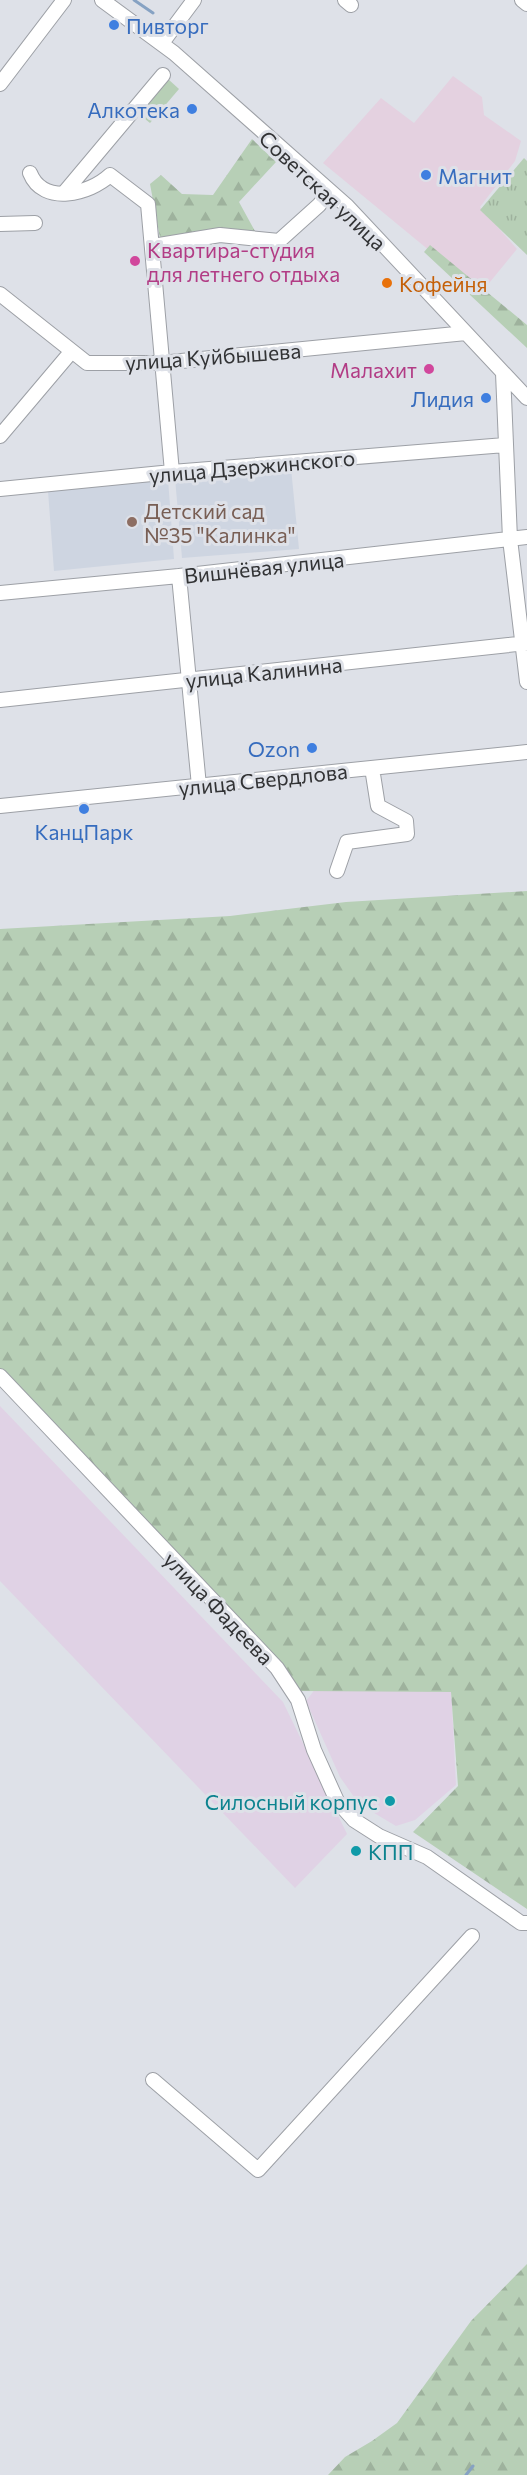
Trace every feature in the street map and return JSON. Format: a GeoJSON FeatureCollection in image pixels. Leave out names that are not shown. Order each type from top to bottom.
{"type":"FeatureCollection","features":[{"type":"Feature","properties":{"kind":"street"},"geometry":{"type":"LineString","coordinates":[[0,84],[64,0]]}},
{"type":"Feature","properties":{"kind":"street","name":"Советская улица"},"geometry":{"type":"LineString","coordinates":[[102,0],[162,43],[330,191],[402,264],[527,398]]}},
{"type":"Feature","properties":{"kind":"street"},"geometry":{"type":"LineString","coordinates":[[162,43],[194,0]]}},
{"type":"Feature","properties":{"kind":"street"},"geometry":{"type":"LineString","coordinates":[[522,0],[527,4]]}},
{"type":"Feature","properties":{"kind":"street"},"geometry":{"type":"LineString","coordinates":[[64,193],[163,75]]}},
{"type":"Feature","properties":{"kind":"street"},"geometry":{"type":"LineString","coordinates":[[30,173],[33,180],[51,192],[70,194],[90,189],[110,175],[148,204],[172,472]]}},
{"type":"Feature","properties":{"kind":"street"},"geometry":{"type":"LineString","coordinates":[[153,246],[220,235],[279,241],[319,205],[330,191]]}},
{"type":"Feature","properties":{"kind":"street"},"geometry":{"type":"LineString","coordinates":[[0,224],[35,223]]}},
{"type":"Feature","properties":{"kind":"street","name":"улица Куйбышева"},"geometry":{"type":"LineString","coordinates":[[0,294],[87,363],[161,363],[466,333]]}},
{"type":"Feature","properties":{"kind":"street"},"geometry":{"type":"LineString","coordinates":[[0,436],[71,352]]}},
{"type":"Feature","properties":{"kind":"street"},"geometry":{"type":"LineString","coordinates":[[503,373],[510,539],[525,644],[527,682]]}},
{"type":"Feature","properties":{"kind":"street","name":"улица Дзержинского"},"geometry":{"type":"LineString","coordinates":[[0,489],[172,472],[505,445]]}},
{"type":"Feature","properties":{"kind":"street","name":"Вишнёвая улица"},"geometry":{"type":"LineString","coordinates":[[0,593],[179,576],[527,537]]}},
{"type":"Feature","properties":{"kind":"street"},"geometry":{"type":"LineString","coordinates":[[179,576],[199,786]]}},
{"type":"Feature","properties":{"kind":"street","name":"улица Калинина"},"geometry":{"type":"LineString","coordinates":[[0,700],[525,644]]}},
{"type":"Feature","properties":{"kind":"street","name":"улица Свердлова"},"geometry":{"type":"LineString","coordinates":[[0,806],[527,752]]}},
{"type":"Feature","properties":{"kind":"street"},"geometry":{"type":"LineString","coordinates":[[338,871],[347,842],[407,834],[406,821],[378,806],[372,768]]}},
{"type":"Feature","properties":{"kind":"street","name":"улица Фадеева"},"geometry":{"type":"LineString","coordinates":[[0,1376],[277,1668],[298,1700],[314,1750],[337,1801],[354,1820],[379,1836],[427,1857],[521,1923],[527,1923]]}},
{"type":"Feature","properties":{"kind":"street"},"geometry":{"type":"LineString","coordinates":[[153,2079],[258,2170],[472,1936]]}},
{"type":"Feature","properties":{"kind":"shaded area"},"geometry":{"type":"Polygon","coordinates":[[[453,76],[482,97],[484,115],[521,141],[515,161],[480,207],[517,249],[481,293],[323,163],[381,98],[414,123],[453,76]]]}},
{"type":"Feature","properties":{"kind":"shaded area"},"geometry":{"type":"Polygon","coordinates":[[[291,468],[299,549],[182,558],[175,478],[291,468]]]}},
{"type":"Feature","properties":{"kind":"shaded area"},"geometry":{"type":"Polygon","coordinates":[[[168,479],[174,559],[54,571],[48,491],[168,479]]]}},
{"type":"Feature","properties":{"kind":"shaded area"},"geometry":{"type":"Polygon","coordinates":[[[0,1406],[283,1702],[347,1834],[295,1888],[0,1581],[0,1406]]]}},
{"type":"Feature","properties":{"kind":"shaded area"},"geometry":{"type":"Polygon","coordinates":[[[451,1687],[456,1785],[415,1820],[396,1826],[359,1804],[340,1777],[306,1701],[316,1688],[451,1687]]]}},
{"type":"Feature","properties":{"kind":"green space"},"geometry":{"type":"Polygon","coordinates":[[[168,79],[179,89],[150,123],[139,114],[168,79]]]}},
{"type":"Feature","properties":{"kind":"green space"},"geometry":{"type":"Polygon","coordinates":[[[252,139],[276,162],[239,202],[256,233],[160,238],[150,184],[161,175],[182,194],[213,195],[252,139]]]}},
{"type":"Feature","properties":{"kind":"green space"},"geometry":{"type":"Polygon","coordinates":[[[524,158],[527,161],[527,255],[480,210],[524,158]]]}},
{"type":"Feature","properties":{"kind":"green space"},"geometry":{"type":"Polygon","coordinates":[[[430,245],[527,325],[527,348],[424,252],[430,245]]]}},
{"type":"Feature","properties":{"kind":"green space"},"geometry":{"type":"Polygon","coordinates":[[[527,891],[527,1909],[413,1832],[458,1786],[451,1692],[299,1691],[0,1368],[0,929],[230,916],[346,902],[527,891]]]}},
{"type":"Feature","properties":{"kind":"green space"},"geometry":{"type":"Polygon","coordinates":[[[527,2264],[527,2475],[328,2475],[345,2457],[397,2423],[471,2321],[527,2264]]]}},
{"type":"Feature","properties":{"kind":"waterway"},"geometry":{"type":"LineString","coordinates":[[134,0],[153,13]]}},
{"type":"Feature","properties":{"kind":"waterway"},"geometry":{"type":"LineString","coordinates":[[466,2475],[473,2466]]}},
{"type":"Feature","properties":{"kind":"place","name":"Пивторг"},"geometry":{"type":"Point","coordinates":[114,25]}},
{"type":"Feature","properties":{"kind":"place","name":"Алкотека"},"geometry":{"type":"Point","coordinates":[192,109]}},
{"type":"Feature","properties":{"kind":"place","name":"Магнит"},"geometry":{"type":"Point","coordinates":[426,175]}},
{"type":"Feature","properties":{"kind":"place","name":"Квартира-студия для летнего отдыха"},"geometry":{"type":"Point","coordinates":[135,261]}},
{"type":"Feature","properties":{"kind":"place","name":"Кофейня"},"geometry":{"type":"Point","coordinates":[387,283]}},
{"type":"Feature","properties":{"kind":"place","name":"Малахит"},"geometry":{"type":"Point","coordinates":[429,369]}},
{"type":"Feature","properties":{"kind":"place","name":"Лидия"},"geometry":{"type":"Point","coordinates":[486,398]}},
{"type":"Feature","properties":{"kind":"place","name":"Детский сад №35 \"Калинка\""},"geometry":{"type":"Point","coordinates":[132,522]}},
{"type":"Feature","properties":{"kind":"place","name":"Ozon"},"geometry":{"type":"Point","coordinates":[312,748]}},
{"type":"Feature","properties":{"kind":"place","name":"КанцПарк"},"geometry":{"type":"Point","coordinates":[84,809]}},
{"type":"Feature","properties":{"kind":"place","name":"Силосный корпус"},"geometry":{"type":"Point","coordinates":[390,1801]}},
{"type":"Feature","properties":{"kind":"place","name":"КПП"},"geometry":{"type":"Point","coordinates":[356,1851]}}]}
